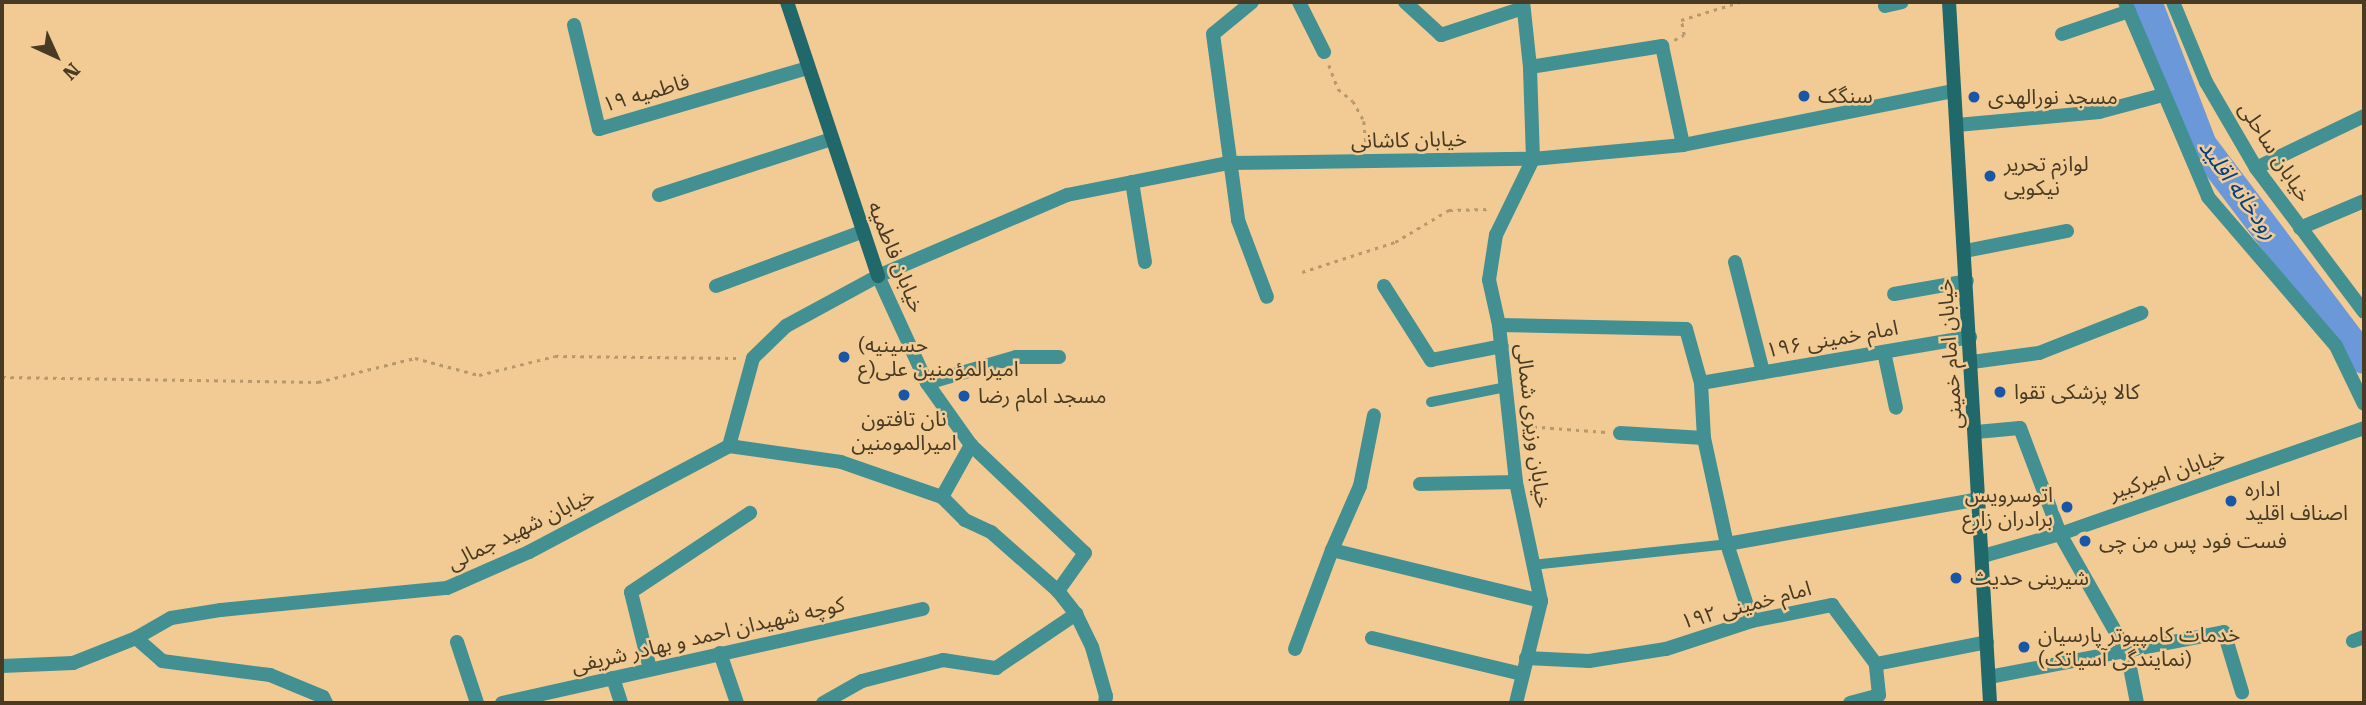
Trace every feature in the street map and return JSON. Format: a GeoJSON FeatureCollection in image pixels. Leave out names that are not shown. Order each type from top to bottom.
{"type":"FeatureCollection","features":[{"type":"Feature","properties":{"kind":"main road","name":"خیابان فاطمیه"},"geometry":{"type":"LineString","coordinates":[[787,2],[861,232],[878,276]]}},
{"type":"Feature","properties":{"kind":"main road","name":"خیابان امام خمینی"},"geometry":{"type":"LineString","coordinates":[[1949,2],[1980,499],[1989,677],[1987,702]]}},
{"type":"Feature","properties":{"kind":"street"},"geometry":{"type":"LineString","coordinates":[[1252,2],[1213,34],[1238,220],[1267,297]]}},
{"type":"Feature","properties":{"kind":"street"},"geometry":{"type":"LineString","coordinates":[[1300,2],[1324,52]]}},
{"type":"Feature","properties":{"kind":"street"},"geometry":{"type":"LineString","coordinates":[[1405,2],[1441,35],[1523,5],[1530,67],[1533,159]]}},
{"type":"Feature","properties":{"kind":"street"},"geometry":{"type":"LineString","coordinates":[[1885,6],[1902,2]]}},
{"type":"Feature","properties":{"kind":"street","name":"خیابان ساحلی"},"geometry":{"type":"LineString","coordinates":[[2173,2],[2206,82],[2256,167],[2364,312]]}},
{"type":"Feature","properties":{"kind":"street"},"geometry":{"type":"LineString","coordinates":[[2062,34],[2127,6],[2208,197],[2336,346],[2364,404]]}},
{"type":"Feature","properties":{"kind":"street","name":"فاطمیه ۱۹"},"geometry":{"type":"LineString","coordinates":[[574,25],[599,129],[807,68]]}},
{"type":"Feature","properties":{"kind":"street"},"geometry":{"type":"LineString","coordinates":[[1530,67],[1662,46],[1683,145]]}},
{"type":"Feature","properties":{"kind":"street","name":"خیابان کاشانی"},"geometry":{"type":"LineString","coordinates":[[878,276],[1067,195],[1229,163],[1533,159],[1683,145],[1954,91]]}},
{"type":"Feature","properties":{"kind":"street"},"geometry":{"type":"LineString","coordinates":[[1957,125],[2099,111],[2163,95]]}},
{"type":"Feature","properties":{"kind":"street"},"geometry":{"type":"LineString","coordinates":[[2256,167],[2364,116]]}},
{"type":"Feature","properties":{"kind":"street"},"geometry":{"type":"LineString","coordinates":[[659,195],[831,139]]}},
{"type":"Feature","properties":{"kind":"street","name":"خیابان وزیری شمالی"},"geometry":{"type":"LineString","coordinates":[[1516,703],[1541,601],[1516,482],[1502,346],[1489,280],[1496,235],[1533,159]]}},
{"type":"Feature","properties":{"kind":"street"},"geometry":{"type":"LineString","coordinates":[[1132,182],[1145,262]]}},
{"type":"Feature","properties":{"kind":"street"},"geometry":{"type":"LineString","coordinates":[[2300,228],[2364,201]]}},
{"type":"Feature","properties":{"kind":"street"},"geometry":{"type":"LineString","coordinates":[[1965,251],[2067,231]]}},
{"type":"Feature","properties":{"kind":"street"},"geometry":{"type":"LineString","coordinates":[[716,286],[861,232]]}},
{"type":"Feature","properties":{"kind":"street"},"geometry":{"type":"LineString","coordinates":[[1735,262],[1763,372]]}},
{"type":"Feature","properties":{"kind":"street"},"geometry":{"type":"LineString","coordinates":[[878,276],[786,326],[753,358],[729,446],[841,462],[942,498],[965,520],[992,532],[1058,591],[1076,614],[1092,647],[1106,696],[1105,703]]}},
{"type":"Feature","properties":{"kind":"street","name":"خیابان فاطمیه"},"geometry":{"type":"LineString","coordinates":[[878,276],[927,383],[971,445],[1085,553],[1058,591]]}},
{"type":"Feature","properties":{"kind":"street"},"geometry":{"type":"LineString","coordinates":[[1894,294],[1967,281]]}},
{"type":"Feature","properties":{"kind":"street"},"geometry":{"type":"LineString","coordinates":[[1384,286],[1431,360],[1502,346]]}},
{"type":"Feature","properties":{"kind":"street"},"geometry":{"type":"LineString","coordinates":[[1972,362],[2039,353],[2141,313]]}},
{"type":"Feature","properties":{"kind":"street"},"geometry":{"type":"LineString","coordinates":[[1499,325],[1686,329],[1701,383],[1704,438],[1727,544],[1752,621]]}},
{"type":"Feature","properties":{"kind":"street","name":"امام خمینی ۱۹۶"},"geometry":{"type":"LineString","coordinates":[[1701,383],[1970,337]]}},
{"type":"Feature","properties":{"kind":"street"},"geometry":{"type":"LineString","coordinates":[[1884,352],[1896,408]]}},
{"type":"Feature","properties":{"kind":"street"},"geometry":{"type":"LineString","coordinates":[[927,383],[1016,357],[1059,357]]}},
{"type":"Feature","properties":{"kind":"street"},"geometry":{"type":"LineString","coordinates":[[1295,649],[1332,550],[1360,486],[1374,415]]}},
{"type":"Feature","properties":{"kind":"street"},"geometry":{"type":"LineString","coordinates":[[1976,432],[2020,428],[2060,534],[2127,652],[2137,703]]}},
{"type":"Feature","properties":{"kind":"street","name":"خیابان امیرکبیر"},"geometry":{"type":"LineString","coordinates":[[1983,556],[2060,534],[2364,428]]}},
{"type":"Feature","properties":{"kind":"street"},"geometry":{"type":"LineString","coordinates":[[1620,432],[1704,438]]}},
{"type":"Feature","properties":{"kind":"street"},"geometry":{"type":"LineString","coordinates":[[942,498],[971,445]]}},
{"type":"Feature","properties":{"kind":"street","name":"خیابان شهید جمالی"},"geometry":{"type":"LineString","coordinates":[[2,666],[73,663],[136,638],[171,618],[221,610],[447,588],[529,552],[729,446]]}},
{"type":"Feature","properties":{"kind":"street"},"geometry":{"type":"LineString","coordinates":[[1420,484],[1516,482]]}},
{"type":"Feature","properties":{"kind":"street"},"geometry":{"type":"LineString","coordinates":[[1727,544],[1980,499]]}},
{"type":"Feature","properties":{"kind":"street"},"geometry":{"type":"LineString","coordinates":[[650,669],[631,592],[750,513]]}},
{"type":"Feature","properties":{"kind":"street"},"geometry":{"type":"LineString","coordinates":[[1332,550],[1541,601]]}},
{"type":"Feature","properties":{"kind":"street","name":"امام خمینی ۱۹۲"},"geometry":{"type":"LineString","coordinates":[[1526,658],[1589,661],[1666,649],[1752,621],[1832,605],[1876,664]]}},
{"type":"Feature","properties":{"kind":"street","name":"کوچه شهیدان احمد و بهادر شریفی"},"geometry":{"type":"LineString","coordinates":[[502,703],[923,609]]}},
{"type":"Feature","properties":{"kind":"street"},"geometry":{"type":"LineString","coordinates":[[823,703],[862,681],[943,660],[996,668],[1076,614]]}},
{"type":"Feature","properties":{"kind":"street"},"geometry":{"type":"LineString","coordinates":[[1989,677],[2224,632],[2242,692]]}},
{"type":"Feature","properties":{"kind":"street"},"geometry":{"type":"LineString","coordinates":[[136,638],[162,661],[270,675],[323,698],[326,703]]}},
{"type":"Feature","properties":{"kind":"street"},"geometry":{"type":"LineString","coordinates":[[1372,638],[1522,674]]}},
{"type":"Feature","properties":{"kind":"street"},"geometry":{"type":"LineString","coordinates":[[457,642],[477,703]]}},
{"type":"Feature","properties":{"kind":"street"},"geometry":{"type":"LineString","coordinates":[[1850,703],[1878,695],[1876,664],[1987,642]]}},
{"type":"Feature","properties":{"kind":"street"},"geometry":{"type":"LineString","coordinates":[[720,653],[737,703]]}},
{"type":"Feature","properties":{"kind":"street"},"geometry":{"type":"LineString","coordinates":[[613,678],[621,703]]}},
{"type":"Feature","properties":{"kind":"lane"},"geometry":{"type":"LineString","coordinates":[[1431,402],[1506,387]]}},
{"type":"Feature","properties":{"kind":"lane"},"geometry":{"type":"LineString","coordinates":[[1532,565],[1727,544]]}},
{"type":"Feature","properties":{"kind":"path"},"geometry":{"type":"LineString","coordinates":[[1662,46],[1684,35],[1681,20],[1740,2]]}},
{"type":"Feature","properties":{"kind":"path"},"geometry":{"type":"LineString","coordinates":[[1324,52],[1338,89],[1353,101],[1364,121],[1368,145],[1355,145]]}},
{"type":"Feature","properties":{"kind":"path"},"geometry":{"type":"LineString","coordinates":[[1302,272],[1395,242],[1448,210],[1508,208]]}},
{"type":"Feature","properties":{"kind":"path"},"geometry":{"type":"LineString","coordinates":[[2,377],[318,382],[415,358],[479,375],[555,356],[753,358]]}},
{"type":"Feature","properties":{"kind":"path"},"geometry":{"type":"LineString","coordinates":[[1510,425],[1620,432]]}},
{"type":"Feature","properties":{"kind":"waterway","name":"رودخانه اقلید"},"geometry":{"type":"LineString","coordinates":[[2147,2],[2202,145],[2364,359]]}},
{"type":"Feature","properties":{"kind":"place","name":"سنگک"},"geometry":{"type":"Point","coordinates":[1804,96]}},
{"type":"Feature","properties":{"kind":"place","name":"مسجد نورالهدی"},"geometry":{"type":"Point","coordinates":[1974,97]}},
{"type":"Feature","properties":{"kind":"place","name":"لوازم تحریر نیکویی"},"geometry":{"type":"Point","coordinates":[1990,176]}},
{"type":"Feature","properties":{"kind":"place","name":"(حسینیه امیرالمؤمنین علی(ع"},"geometry":{"type":"Point","coordinates":[844,357]}},
{"type":"Feature","properties":{"kind":"place","name":"کالا پزشکی تقوا"},"geometry":{"type":"Point","coordinates":[2000,392]}},
{"type":"Feature","properties":{"kind":"place","name":"نان تافتون امیرالمومنین"},"geometry":{"type":"Point","coordinates":[904,395]}},
{"type":"Feature","properties":{"kind":"place","name":"مسجد امام رضا"},"geometry":{"type":"Point","coordinates":[964,396]}},
{"type":"Feature","properties":{"kind":"place","name":"اداره اصناف اقلید"},"geometry":{"type":"Point","coordinates":[2231,501]}},
{"type":"Feature","properties":{"kind":"place","name":"اتوسرویس برادران زارع"},"geometry":{"type":"Point","coordinates":[2067,507]}},
{"type":"Feature","properties":{"kind":"place","name":"فست فود پس من چی"},"geometry":{"type":"Point","coordinates":[2085,541]}},
{"type":"Feature","properties":{"kind":"place","name":"شیرینی حدیث"},"geometry":{"type":"Point","coordinates":[1956,578]}},
{"type":"Feature","properties":{"kind":"place","name":"خدمات کامپیوتر پارسیان (نمایندگی آسیاتک)"},"geometry":{"type":"Point","coordinates":[2024,647]}}]}
